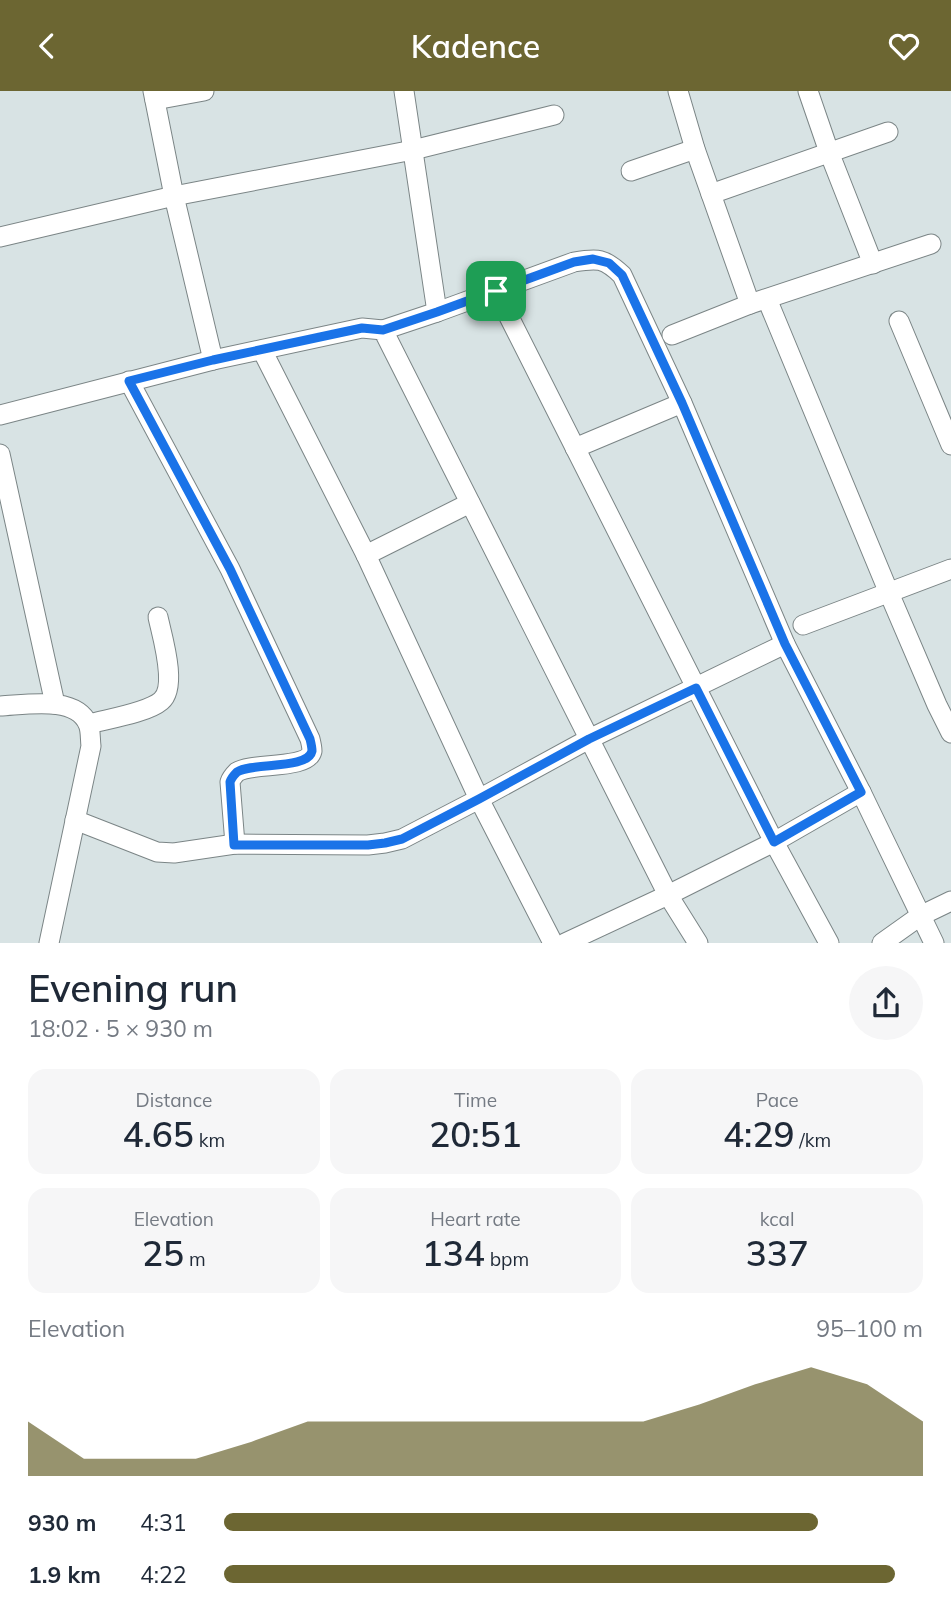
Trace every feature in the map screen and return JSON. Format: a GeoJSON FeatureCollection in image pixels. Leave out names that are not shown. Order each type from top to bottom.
{"type":"FeatureCollection","features":[{"type":"Feature","properties":{"kind":"street"},"geometry":{"type":"LineString","coordinates":[[204,91],[154,96],[174,196],[213,360]]}},
{"type":"Feature","properties":{"kind":"street"},"geometry":{"type":"LineString","coordinates":[[404,91],[437,312]]}},
{"type":"Feature","properties":{"kind":"street"},"geometry":{"type":"LineString","coordinates":[[678,91],[711,194],[951,733]]}},
{"type":"Feature","properties":{"kind":"street"},"geometry":{"type":"LineString","coordinates":[[808,91],[873,264]]}},
{"type":"Feature","properties":{"kind":"street"},"geometry":{"type":"LineString","coordinates":[[0,237],[174,196],[413,150],[554,115]]}},
{"type":"Feature","properties":{"kind":"street"},"geometry":{"type":"LineString","coordinates":[[711,194],[888,132]]}},
{"type":"Feature","properties":{"kind":"street"},"geometry":{"type":"LineString","coordinates":[[631,171],[695,149]]}},
{"type":"Feature","properties":{"kind":"street"},"geometry":{"type":"LineString","coordinates":[[672,335],[758,302],[931,244]]}},
{"type":"Feature","properties":{"kind":"street"},"geometry":{"type":"LineString","coordinates":[[0,415],[262,349],[362,328],[383,330],[574,262],[593,259],[609,263],[622,275],[682,403],[785,644],[934,943]]}},
{"type":"Feature","properties":{"kind":"street"},"geometry":{"type":"LineString","coordinates":[[496,291],[774,842],[828,943]]}},
{"type":"Feature","properties":{"kind":"street"},"geometry":{"type":"LineString","coordinates":[[900,321],[951,445]]}},
{"type":"Feature","properties":{"kind":"street"},"geometry":{"type":"LineString","coordinates":[[383,330],[668,895],[698,943]]}},
{"type":"Feature","properties":{"kind":"street"},"geometry":{"type":"LineString","coordinates":[[262,349],[366,555],[479,799],[553,943]]}},
{"type":"Feature","properties":{"kind":"street"},"geometry":{"type":"LineString","coordinates":[[129,381],[230,569],[310,739],[312,751],[307,758],[299,762],[249,768],[236,773],[230,782],[234,845]]}},
{"type":"Feature","properties":{"kind":"street"},"geometry":{"type":"LineString","coordinates":[[575,448],[682,403]]}},
{"type":"Feature","properties":{"kind":"street"},"geometry":{"type":"LineString","coordinates":[[0,454],[55,703]]}},
{"type":"Feature","properties":{"kind":"street"},"geometry":{"type":"LineString","coordinates":[[366,555],[470,503]]}},
{"type":"Feature","properties":{"kind":"street"},"geometry":{"type":"LineString","coordinates":[[803,625],[951,569]]}},
{"type":"Feature","properties":{"kind":"street"},"geometry":{"type":"LineString","coordinates":[[89,724],[149,708],[163,700],[169,687],[168,668],[158,617]]}},
{"type":"Feature","properties":{"kind":"street"},"geometry":{"type":"LineString","coordinates":[[75,820],[157,852],[174,853],[234,845],[368,845],[402,839],[589,739],[785,644]]}},
{"type":"Feature","properties":{"kind":"street"},"geometry":{"type":"LineString","coordinates":[[0,706],[55,703],[78,710],[89,724],[91,746],[49,943]]}},
{"type":"Feature","properties":{"kind":"street"},"geometry":{"type":"LineString","coordinates":[[565,943],[774,842],[861,792]]}},
{"type":"Feature","properties":{"kind":"street"},"geometry":{"type":"LineString","coordinates":[[882,943],[920,916],[951,901]]}},
{"type":"Feature","properties":{"kind":"route"},"geometry":{"type":"LineString","coordinates":[[593,259],[609,263],[622,275],[682,403],[785,644],[861,792],[774,842],[696,688],[589,739],[402,839],[368,845],[234,845],[230,782],[236,773],[249,768],[299,762],[307,758],[312,751],[310,739],[230,569],[129,381],[362,328],[383,330],[496,291],[574,262],[593,259]]}}]}
